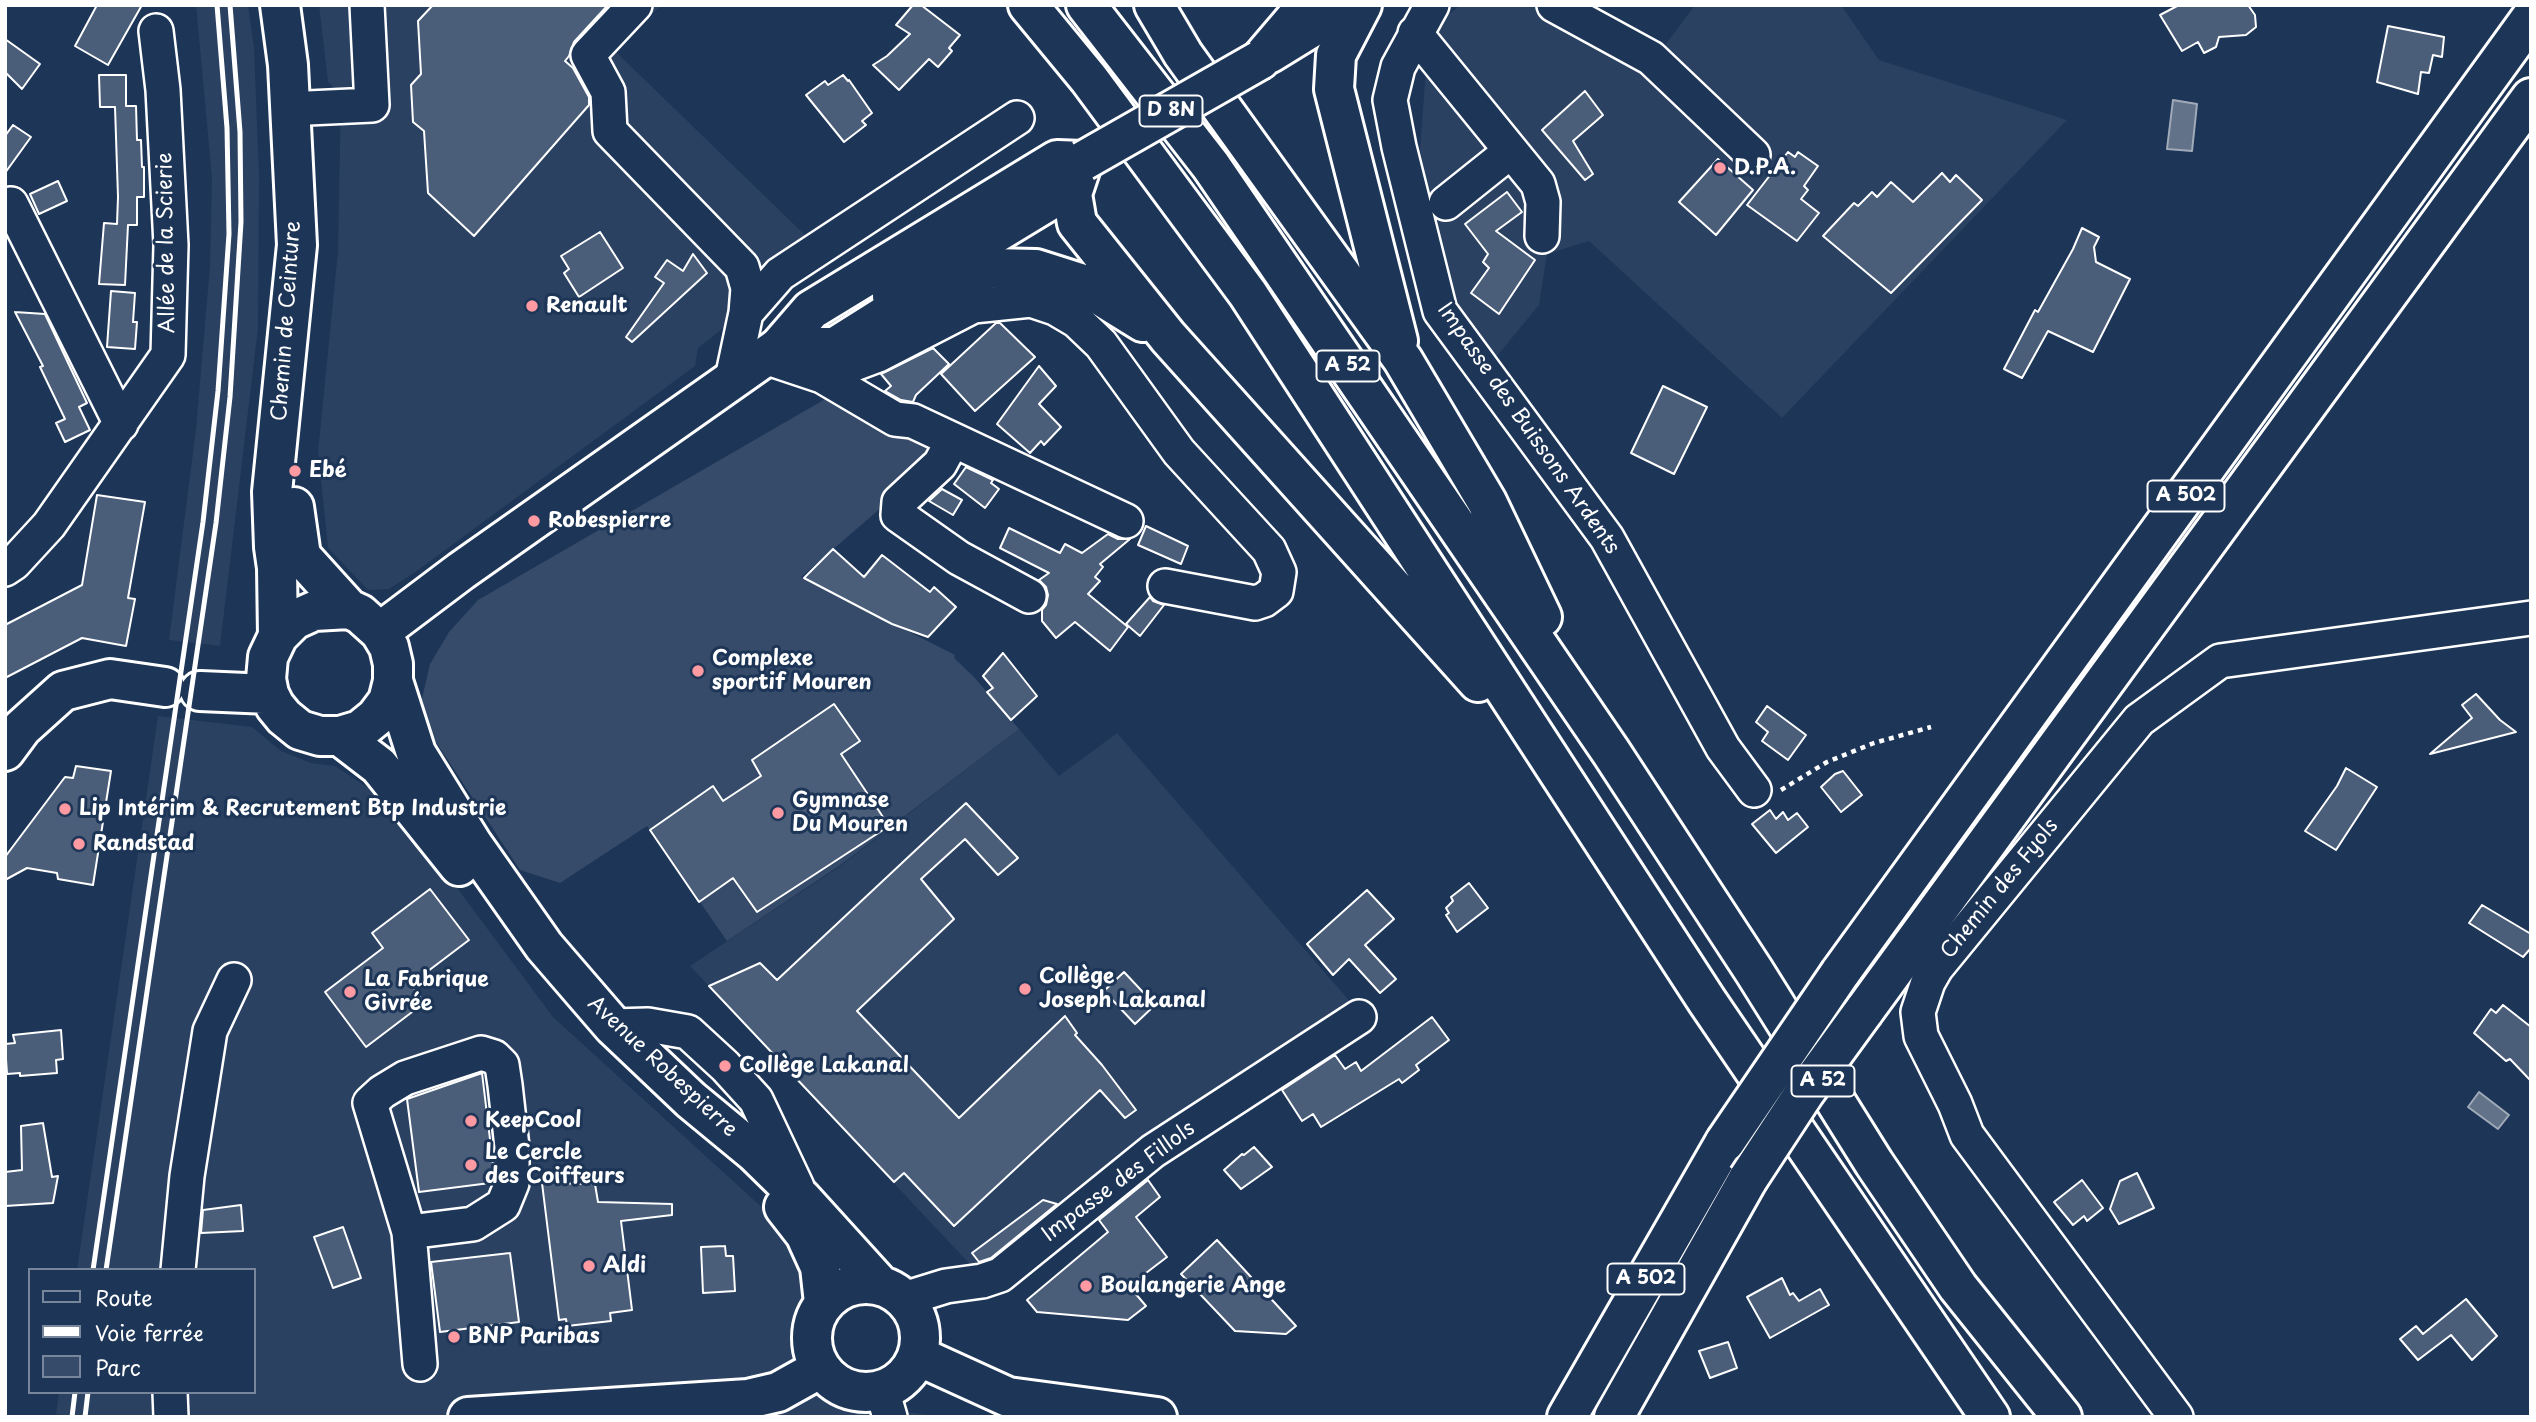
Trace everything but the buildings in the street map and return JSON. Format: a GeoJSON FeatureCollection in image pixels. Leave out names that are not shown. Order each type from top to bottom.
{"type":"FeatureCollection","features":[{"type":"Feature","properties":{"kind":"main road","name":"Chemin de Ceinture"},"geometry":{"type":"LineString","coordinates":[[278,636],[272,492],[297,245],[288,65],[280,5]]}},
{"type":"Feature","properties":{"kind":"main road","name":"Chemin de Ceinture"},"geometry":{"type":"LineString","coordinates":[[299,5],[306,53],[315,245],[297,433],[294,511],[301,556],[349,608]]}},
{"type":"Feature","properties":{"kind":"main road","name":"A 52"},"geometry":{"type":"LineString","coordinates":[[1028,5],[1088,79],[1248,294],[1707,1001],[1990,1417]]}},
{"type":"Feature","properties":{"kind":"main road","name":"A 52"},"geometry":{"type":"LineString","coordinates":[[1086,5],[1211,166],[1600,735],[1882,1174],[1958,1287],[2062,1417]]}},
{"type":"Feature","properties":{"kind":"main road"},"geometry":{"type":"LineString","coordinates":[[1154,5],[1198,76],[1403,360],[1487,502],[1600,735]]}},
{"type":"Feature","properties":{"kind":"main road"},"geometry":{"type":"LineString","coordinates":[[1260,60],[1307,5]]}},
{"type":"Feature","properties":{"kind":"main road","name":"D 8N"},"geometry":{"type":"LineString","coordinates":[[380,632],[461,571],[772,352],[828,334],[1065,191],[1083,162],[1260,60],[1348,5]]}},
{"type":"Feature","properties":{"kind":"main road"},"geometry":{"type":"LineString","coordinates":[[1362,5],[1336,55],[1334,89],[1403,360]]}},
{"type":"Feature","properties":{"kind":"main road","name":"A 502"},"geometry":{"type":"LineString","coordinates":[[1567,1417],[1725,1142],[1840,973],[2531,18]]}},
{"type":"Feature","properties":{"kind":"main road","name":"A 502"},"geometry":{"type":"LineString","coordinates":[[1614,1417],[1748,1179],[1805,1092],[2531,98]]}},
{"type":"Feature","properties":{"kind":"main road"},"geometry":{"type":"LineString","coordinates":[[1083,162],[1072,194],[1077,223],[1168,337],[1558,771]]}},
{"type":"Feature","properties":{"kind":"main road"},"geometry":{"type":"LineString","coordinates":[[772,352],[835,347],[908,301],[991,268],[1036,269],[1080,283],[1168,337]]}},
{"type":"Feature","properties":{"kind":"main road"},"geometry":{"type":"LineString","coordinates":[[349,608],[380,632],[389,647],[393,681],[388,701],[376,718],[360,730],[340,736],[320,736],[300,730],[284,717],[269,694],[266,678],[268,657],[278,636],[293,620],[314,611],[349,608]]}},
{"type":"Feature","properties":{"kind":"main road"},"geometry":{"type":"LineString","coordinates":[[5,751],[22,727],[63,691],[110,679],[182,689],[269,694]]}},
{"type":"Feature","properties":{"kind":"main road","name":"Avenue Robespierre"},"geometry":{"type":"LineString","coordinates":[[393,681],[416,753],[440,796],[544,947],[613,1027],[691,1100],[754,1152],[892,1292]]}},
{"type":"Feature","properties":{"kind":"main road","name":"Avenue Robespierre"},"geometry":{"type":"LineString","coordinates":[[340,736],[379,766],[565,1003],[632,1079],[732,1159],[788,1210],[806,1234],[820,1267],[824,1303]]}},
{"type":"Feature","properties":{"kind":"main road"},"geometry":{"type":"LineString","coordinates":[[864,1283],[892,1292],[916,1316],[920,1336],[918,1356],[909,1371],[897,1382],[886,1403],[868,1393],[854,1391],[830,1379],[814,1356],[811,1342],[817,1315],[824,1303],[835,1293],[864,1283]]}},
{"type":"Feature","properties":{"kind":"main road"},"geometry":{"type":"LineString","coordinates":[[918,1356],[1008,1397],[1157,1417]]}},
{"type":"Feature","properties":{"kind":"main road"},"geometry":{"type":"LineString","coordinates":[[468,1417],[748,1399],[778,1392],[821,1368]]}},
{"type":"Feature","properties":{"kind":"street"},"geometry":{"type":"LineString","coordinates":[[308,108],[372,105],[367,5]]}},
{"type":"Feature","properties":{"kind":"street"},"geometry":{"type":"LineString","coordinates":[[635,5],[588,55],[608,92],[610,131],[742,267],[748,288],[746,313],[732,379]]}},
{"type":"Feature","properties":{"kind":"street"},"geometry":{"type":"LineString","coordinates":[[1554,5],[1651,58],[1753,156]]}},
{"type":"Feature","properties":{"kind":"street"},"geometry":{"type":"LineString","coordinates":[[1424,19],[1511,151],[1538,184],[1543,202],[1542,236]]}},
{"type":"Feature","properties":{"kind":"street","name":"Impasse des Buissons Ardents"},"geometry":{"type":"LineString","coordinates":[[1424,19],[1398,67],[1390,100],[1440,311],[1607,538],[1723,748],[1754,790]]}},
{"type":"Feature","properties":{"kind":"street","name":"Allée de la Scierie"},"geometry":{"type":"LineString","coordinates":[[5,569],[15,563],[49,525],[168,355],[171,245],[163,90],[156,31]]}},
{"type":"Feature","properties":{"kind":"street"},"geometry":{"type":"LineString","coordinates":[[746,313],[780,274],[1017,118]]}},
{"type":"Feature","properties":{"kind":"street"},"geometry":{"type":"LineString","coordinates":[[1446,203],[1511,151]]}},
{"type":"Feature","properties":{"kind":"street"},"geometry":{"type":"LineString","coordinates":[[11,204],[121,424]]}},
{"type":"Feature","properties":{"kind":"street"},"geometry":{"type":"LineString","coordinates":[[822,376],[878,355],[973,306],[1031,300],[1077,321],[1101,344],[1179,452],[1269,551],[1279,572],[1276,591],[1255,603],[1165,586]]}},
{"type":"Feature","properties":{"kind":"street"},"geometry":{"type":"LineString","coordinates":[[772,352],[822,376],[895,419],[913,421],[1126,521]]}},
{"type":"Feature","properties":{"kind":"street"},"geometry":{"type":"LineString","coordinates":[[953,440],[940,464],[900,502],[898,515],[959,558],[1028,596]]}},
{"type":"Feature","properties":{"kind":"street","name":"Chemin des Fyols"},"geometry":{"type":"LineString","coordinates":[[2176,1417],[1967,1135],[1955,1104],[1921,1036],[1918,1012],[1928,982],[1936,968],[2139,720],[2220,661],[2531,618]]}},
{"type":"Feature","properties":{"kind":"street"},"geometry":{"type":"LineString","coordinates":[[178,1268],[187,1176],[210,1031],[234,980]]}},
{"type":"Feature","properties":{"kind":"street","name":"Impasse des Fillols"},"geometry":{"type":"LineString","coordinates":[[892,1292],[946,1286],[978,1294],[982,1282],[1000,1275],[1153,1151],[1360,1017]]}},
{"type":"Feature","properties":{"kind":"street"},"geometry":{"type":"LineString","coordinates":[[409,1232],[473,1224],[503,1205],[512,1183],[512,1147],[502,1065],[494,1057],[481,1053],[405,1078],[370,1103],[409,1232],[420,1364]]}},
{"type":"Feature","properties":{"kind":"street"},"geometry":{"type":"LineString","coordinates":[[170,1394],[171,1417]]}},
{"type":"Feature","properties":{"kind":"path"},"geometry":{"type":"LineString","coordinates":[[1754,790],[1769,796],[1827,762],[1874,743],[1931,727]]}},
{"type":"Feature","properties":{"kind":"shaded area"},"geometry":{"type":"Polygon","coordinates":[[[196,5],[248,5],[254,47],[259,176],[258,328],[220,646],[169,640],[196,429],[210,266],[212,178],[196,5]]]}},
{"type":"Feature","properties":{"kind":"shaded area","name":"Renault"},"geometry":{"type":"Polygon","coordinates":[[[319,5],[662,5],[613,49],[808,238],[727,325],[698,348],[695,366],[389,589],[368,590],[328,548],[318,452],[338,251],[341,94],[328,82],[319,5]]]}},
{"type":"Feature","properties":{"kind":"shaded area"},"geometry":{"type":"Polygon","coordinates":[[[1461,5],[1531,5],[1646,63],[1657,56],[1695,5],[1841,5],[1879,60],[2067,120],[1782,418],[1589,241],[1547,254],[1539,305],[1492,362],[1448,303],[1420,149],[1429,29],[1461,5]]]}},
{"type":"Feature","properties":{"kind":"shaded area"},"geometry":{"type":"Polygon","coordinates":[[[2173,100],[2197,104],[2192,151],[2167,149],[2173,100]]]}},
{"type":"Feature","properties":{"kind":"shaded area"},"geometry":{"type":"Polygon","coordinates":[[[158,716],[252,727],[281,751],[311,763],[335,766],[397,807],[553,1017],[766,1211],[802,1251],[813,1291],[798,1327],[799,1355],[811,1381],[841,1405],[947,1417],[72,1417],[56,1414],[59,1394],[256,1394],[256,1268],[77,1268],[158,716]]]}},
{"type":"Feature","properties":{"kind":"shaded area","name":"Collège Joseph Lakanal"},"geometry":{"type":"Polygon","coordinates":[[[1019,729],[1059,776],[1117,733],[1359,1012],[980,1275],[690,966],[839,867],[1019,729]]]}},
{"type":"Feature","properties":{"kind":"shaded area"},"geometry":{"type":"Polygon","coordinates":[[[2479,1092],[2509,1115],[2498,1129],[2468,1107],[2479,1092]]]}},
{"type":"Feature","properties":{"kind":"green space","name":"Complexe sportif Mouren"},"geometry":{"type":"Polygon","coordinates":[[[827,398],[930,450],[934,462],[801,577],[955,655],[954,658],[1019,729],[839,866],[727,941],[647,826],[560,883],[520,870],[432,736],[422,699],[430,664],[449,632],[478,600],[827,398]]]}},
{"type":"Feature","properties":{"kind":"railway"},"geometry":{"type":"LineString","coordinates":[[93,1268],[203,522],[218,391],[229,234],[227,128],[217,5]]}},
{"type":"Feature","properties":{"kind":"railway"},"geometry":{"type":"LineString","coordinates":[[106,1268],[216,523],[230,397],[241,222],[240,132],[230,5]]}},
{"type":"Feature","properties":{"kind":"railway"},"geometry":{"type":"LineString","coordinates":[[72,1417],[75,1394]]}},
{"type":"Feature","properties":{"kind":"railway"},"geometry":{"type":"LineString","coordinates":[[85,1417],[88,1394]]}},
{"type":"Feature","properties":{"kind":"place","name":"D.P.A."},"geometry":{"type":"Point","coordinates":[1720,168]}},
{"type":"Feature","properties":{"kind":"place","name":"Renault"},"geometry":{"type":"Point","coordinates":[532,306]}},
{"type":"Feature","properties":{"kind":"place","name":"Ebé"},"geometry":{"type":"Point","coordinates":[295,471]}},
{"type":"Feature","properties":{"kind":"place","name":"Robespierre"},"geometry":{"type":"Point","coordinates":[534,521]}},
{"type":"Feature","properties":{"kind":"place","name":"Complexe sportif Mouren"},"geometry":{"type":"Point","coordinates":[698,671]}},
{"type":"Feature","properties":{"kind":"place","name":"Lip Intérim & Recrutement Btp Industrie"},"geometry":{"type":"Point","coordinates":[65,809]}},
{"type":"Feature","properties":{"kind":"place","name":"Gymnase Du Mouren"},"geometry":{"type":"Point","coordinates":[778,813]}},
{"type":"Feature","properties":{"kind":"place","name":"Randstad"},"geometry":{"type":"Point","coordinates":[79,844]}},
{"type":"Feature","properties":{"kind":"place","name":"Collège Joseph Lakanal"},"geometry":{"type":"Point","coordinates":[1025,989]}},
{"type":"Feature","properties":{"kind":"place","name":"La Fabrique Givrée"},"geometry":{"type":"Point","coordinates":[350,992]}},
{"type":"Feature","properties":{"kind":"place","name":"Collège Lakanal"},"geometry":{"type":"Point","coordinates":[725,1066]}},
{"type":"Feature","properties":{"kind":"place","name":"KeepCool"},"geometry":{"type":"Point","coordinates":[471,1121]}},
{"type":"Feature","properties":{"kind":"place","name":"Le Cercle des Coiffeurs"},"geometry":{"type":"Point","coordinates":[471,1165]}},
{"type":"Feature","properties":{"kind":"place","name":"Aldi"},"geometry":{"type":"Point","coordinates":[589,1266]}},
{"type":"Feature","properties":{"kind":"place","name":"Boulangerie Ange"},"geometry":{"type":"Point","coordinates":[1086,1286]}},
{"type":"Feature","properties":{"kind":"place","name":"BNP Paribas"},"geometry":{"type":"Point","coordinates":[454,1337]}}]}
